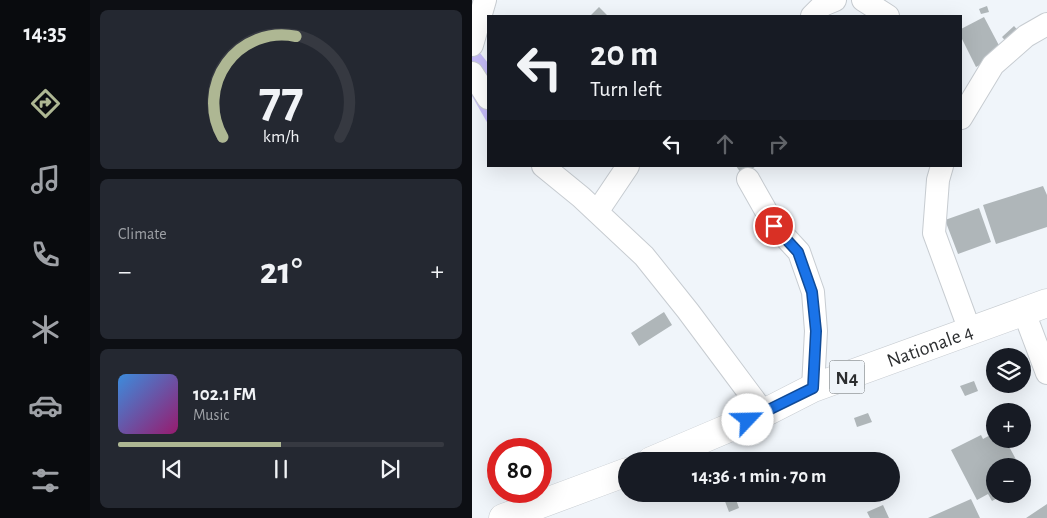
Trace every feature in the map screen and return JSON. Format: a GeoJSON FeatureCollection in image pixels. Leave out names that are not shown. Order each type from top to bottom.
{"type":"FeatureCollection","features":[{"type":"Feature","properties":{"kind":"highway","name":"Nationale 4"},"geometry":{"type":"LineString","coordinates":[[672,452],[764,413],[813,388],[1035,308]]}},
{"type":"Feature","properties":{"kind":"highway"},"geometry":{"type":"LineString","coordinates":[[503,518],[618,475]]}},
{"type":"Feature","properties":{"kind":"street"},"geometry":{"type":"LineString","coordinates":[[472,45],[485,0]]}},
{"type":"Feature","properties":{"kind":"street"},"geometry":{"type":"LineString","coordinates":[[813,15],[823,5],[835,0]]}},
{"type":"Feature","properties":{"kind":"street"},"geometry":{"type":"LineString","coordinates":[[863,0],[886,15]]}},
{"type":"Feature","properties":{"kind":"street"},"geometry":{"type":"LineString","coordinates":[[962,116],[993,65],[1026,36],[1046,24]]}},
{"type":"Feature","properties":{"kind":"street"},"geometry":{"type":"LineString","coordinates":[[472,73],[487,96]]}},
{"type":"Feature","properties":{"kind":"street"},"geometry":{"type":"LineString","coordinates":[[544,167],[597,212],[644,256],[688,311],[764,413]]}},
{"type":"Feature","properties":{"kind":"street"},"geometry":{"type":"LineString","coordinates":[[597,212],[627,167]]}},
{"type":"Feature","properties":{"kind":"street"},"geometry":{"type":"LineString","coordinates":[[938,171],[934,233],[970,331]]}},
{"type":"Feature","properties":{"kind":"street"},"geometry":{"type":"LineString","coordinates":[[748,179],[774,226],[798,252],[812,292],[816,331],[813,388]]}},
{"type":"Feature","properties":{"kind":"street"},"geometry":{"type":"LineString","coordinates":[[1035,308],[1046,373]]}},
{"type":"Feature","properties":{"kind":"shaded area"},"geometry":{"type":"Polygon","coordinates":[[[472,43],[487,62],[487,122],[472,96],[472,43]]]}},
{"type":"Feature","properties":{"kind":"building"},"geometry":{"type":"Polygon","coordinates":[[[987,6],[989,12],[981,14],[979,9],[987,6]]]}},
{"type":"Feature","properties":{"kind":"building"},"geometry":{"type":"Polygon","coordinates":[[[599,7],[607,15],[591,15],[599,7]]]}},
{"type":"Feature","properties":{"kind":"building"},"geometry":{"type":"Polygon","coordinates":[[[984,17],[1003,53],[976,67],[962,39],[962,28],[984,17]]]}},
{"type":"Feature","properties":{"kind":"building"},"geometry":{"type":"Polygon","coordinates":[[[1014,26],[1022,35],[1010,46],[1002,37],[1014,26]]]}},
{"type":"Feature","properties":{"kind":"building"},"geometry":{"type":"Polygon","coordinates":[[[737,167],[755,167],[743,176],[737,167]]]}},
{"type":"Feature","properties":{"kind":"building"},"geometry":{"type":"Polygon","coordinates":[[[1043,186],[1047,195],[1047,227],[996,244],[983,205],[1043,186]]]}},
{"type":"Feature","properties":{"kind":"building"},"geometry":{"type":"Polygon","coordinates":[[[979,208],[991,242],[958,254],[945,220],[979,208]]]}},
{"type":"Feature","properties":{"kind":"building"},"geometry":{"type":"Polygon","coordinates":[[[664,312],[672,325],[639,346],[631,333],[664,312]]]}},
{"type":"Feature","properties":{"kind":"building"},"geometry":{"type":"Polygon","coordinates":[[[974,381],[978,391],[965,396],[960,386],[974,381]]]}},
{"type":"Feature","properties":{"kind":"building"},"geometry":{"type":"Polygon","coordinates":[[[868,413],[872,422],[857,427],[854,418],[868,413]]]}},
{"type":"Feature","properties":{"kind":"building"},"geometry":{"type":"Polygon","coordinates":[[[981,435],[983,439],[986,437],[986,448],[1010,448],[1015,458],[986,458],[986,495],[977,500],[951,450],[981,435]]]}},
{"type":"Feature","properties":{"kind":"building"},"geometry":{"type":"Polygon","coordinates":[[[971,499],[980,518],[928,518],[971,499]]]}},
{"type":"Feature","properties":{"kind":"building"},"geometry":{"type":"Polygon","coordinates":[[[725,502],[737,502],[739,508],[729,512],[725,502]]]}},
{"type":"Feature","properties":{"kind":"building"},"geometry":{"type":"Polygon","coordinates":[[[1047,504],[1047,518],[1026,518],[1047,504]]]}},
{"type":"Feature","properties":{"kind":"building"},"geometry":{"type":"Polygon","coordinates":[[[883,505],[889,518],[870,518],[867,512],[883,505]]]}},
{"type":"Feature","properties":{"kind":"route"},"geometry":{"type":"LineString","coordinates":[[748,420],[813,388],[816,331],[812,292],[798,252],[774,226]]}}]}
